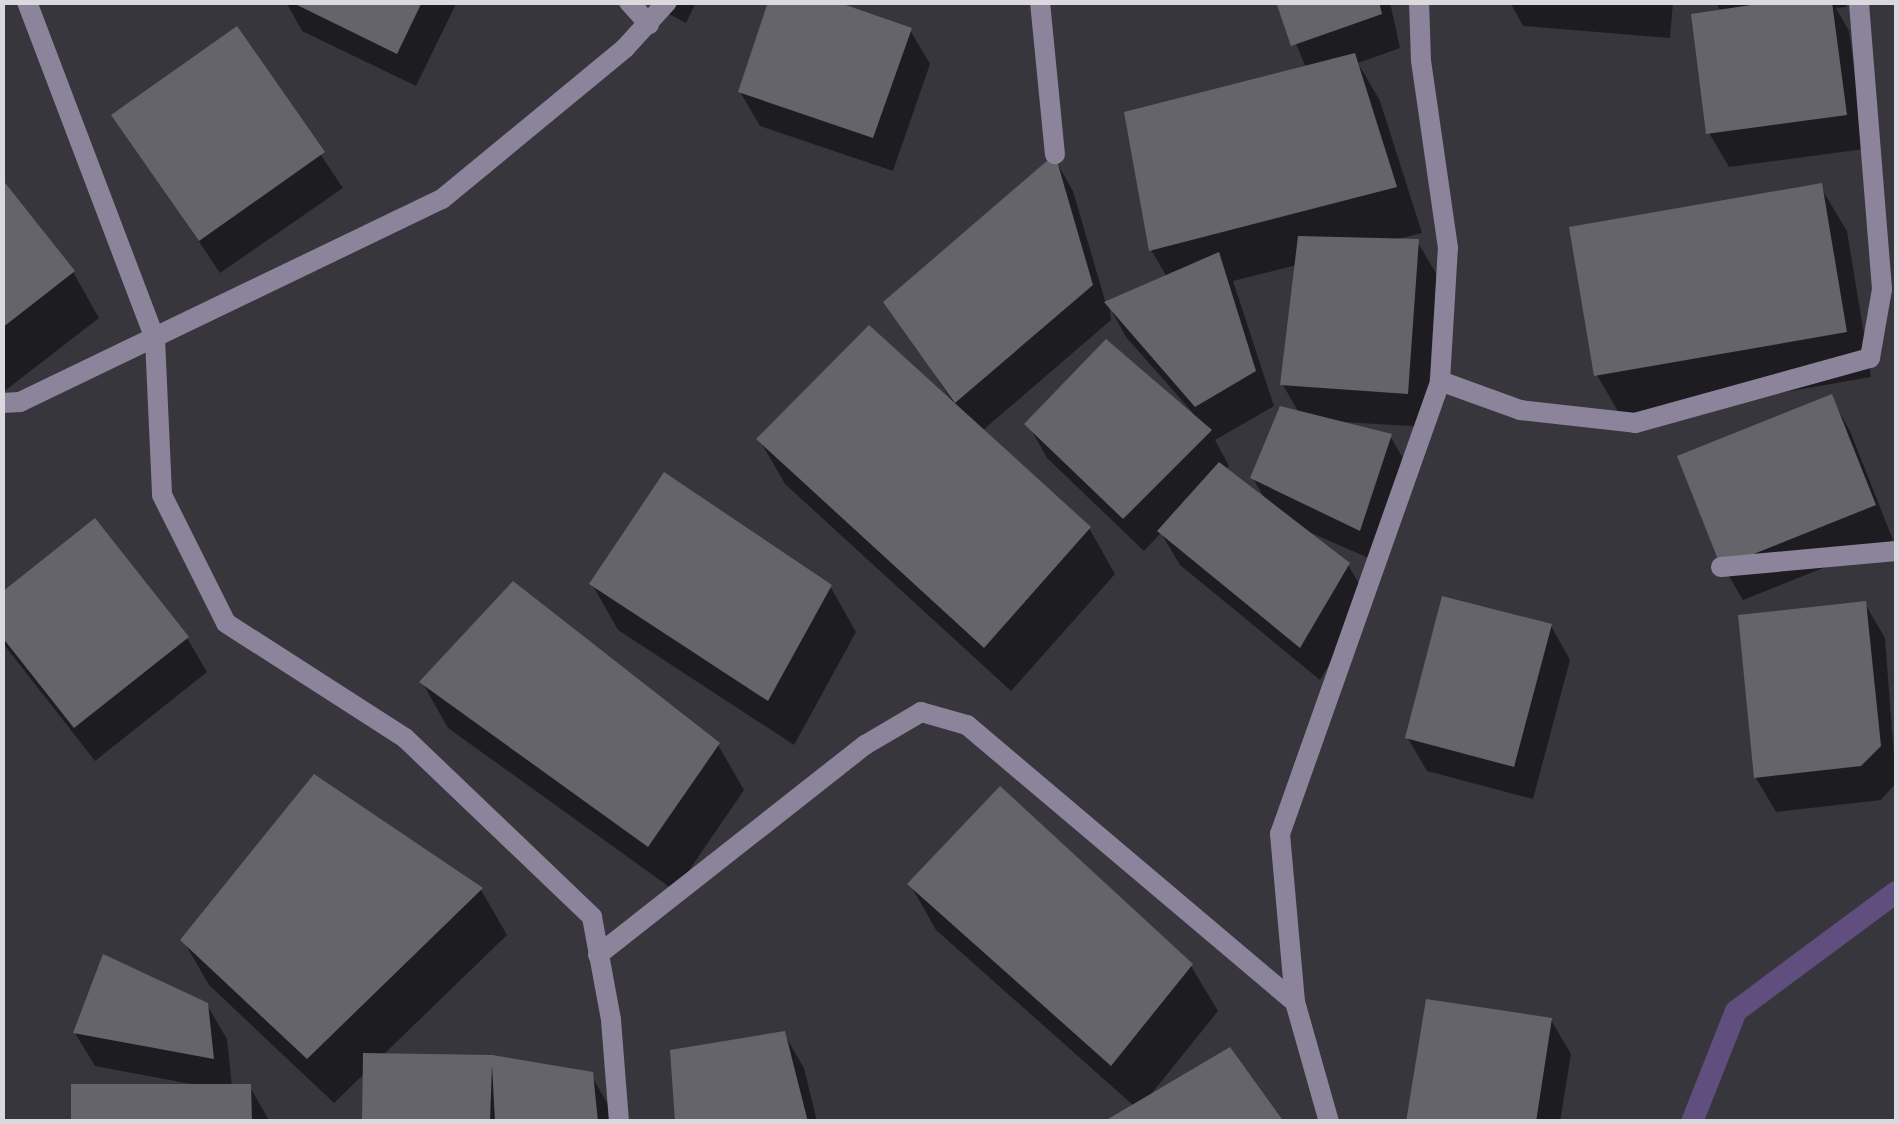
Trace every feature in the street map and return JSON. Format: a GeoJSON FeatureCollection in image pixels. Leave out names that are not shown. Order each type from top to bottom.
{"type":"FeatureCollection","features":[{"type":"Feature","properties":{"kind":"street"},"geometry":{"type":"LineString","coordinates":[[27,2],[155,338],[162,495],[226,623],[404,738],[592,917],[611,1020],[619,1122]]}},
{"type":"Feature","properties":{"kind":"street"},"geometry":{"type":"LineString","coordinates":[[629,2],[648,24]]}},
{"type":"Feature","properties":{"kind":"street"},"geometry":{"type":"LineString","coordinates":[[2,403],[20,402],[442,198],[648,24],[667,2]]}},
{"type":"Feature","properties":{"kind":"street"},"geometry":{"type":"LineString","coordinates":[[1040,2],[1054,154]]}},
{"type":"Feature","properties":{"kind":"street"},"geometry":{"type":"LineString","coordinates":[[1329,1122],[1295,1002],[1280,834],[1440,381],[1448,248],[1421,61],[1419,2]]}},
{"type":"Feature","properties":{"kind":"street"},"geometry":{"type":"LineString","coordinates":[[1440,381],[1520,410],[1635,423],[1870,358],[1882,289],[1858,2]]}},
{"type":"Feature","properties":{"kind":"street"},"geometry":{"type":"LineString","coordinates":[[1721,567],[1896,551]]}},
{"type":"Feature","properties":{"kind":"street"},"geometry":{"type":"LineString","coordinates":[[598,955],[865,744],[921,712],[967,725],[1295,1002]]}},
{"type":"Feature","properties":{"kind":"building"},"geometry":{"type":"Polygon","coordinates":[[[291,2],[422,2],[397,54],[291,2]]]}},
{"type":"Feature","properties":{"kind":"building"},"geometry":{"type":"Polygon","coordinates":[[[768,2],[837,2],[912,28],[873,138],[738,92],[768,2]]]}},
{"type":"Feature","properties":{"kind":"building"},"geometry":{"type":"Polygon","coordinates":[[[1276,2],[1379,2],[1382,14],[1291,46],[1276,2]]]}},
{"type":"Feature","properties":{"kind":"building"},"geometry":{"type":"Polygon","coordinates":[[[1771,2],[1832,2],[1847,115],[1706,134],[1691,14],[1771,2]]]}},
{"type":"Feature","properties":{"kind":"building"},"geometry":{"type":"Polygon","coordinates":[[[237,26],[325,152],[199,241],[111,115],[237,26]]]}},
{"type":"Feature","properties":{"kind":"building"},"geometry":{"type":"Polygon","coordinates":[[[1355,53],[1397,187],[1149,251],[1124,112],[1355,53]]]}},
{"type":"Feature","properties":{"kind":"building"},"geometry":{"type":"Polygon","coordinates":[[[1055,154],[1093,285],[955,403],[883,302],[1055,154]]]}},
{"type":"Feature","properties":{"kind":"building"},"geometry":{"type":"Polygon","coordinates":[[[2,179],[75,271],[2,328],[2,179]]]}},
{"type":"Feature","properties":{"kind":"building"},"geometry":{"type":"Polygon","coordinates":[[[1822,183],[1847,332],[1594,376],[1569,227],[1822,183]]]}},
{"type":"Feature","properties":{"kind":"building"},"geometry":{"type":"Polygon","coordinates":[[[1298,236],[1419,239],[1408,394],[1280,385],[1298,236]]]}},
{"type":"Feature","properties":{"kind":"building"},"geometry":{"type":"Polygon","coordinates":[[[1219,252],[1256,371],[1195,407],[1104,302],[1219,252]]]}},
{"type":"Feature","properties":{"kind":"building"},"geometry":{"type":"Polygon","coordinates":[[[869,325],[1091,527],[984,648],[756,439],[869,325]]]}},
{"type":"Feature","properties":{"kind":"building"},"geometry":{"type":"Polygon","coordinates":[[[1106,339],[1212,430],[1123,519],[1024,424],[1106,339]]]}},
{"type":"Feature","properties":{"kind":"building"},"geometry":{"type":"Polygon","coordinates":[[[1832,394],[1876,505],[1721,567],[1677,456],[1832,394]]]}},
{"type":"Feature","properties":{"kind":"building"},"geometry":{"type":"Polygon","coordinates":[[[1280,406],[1392,434],[1360,531],[1250,478],[1280,406]]]}},
{"type":"Feature","properties":{"kind":"building"},"geometry":{"type":"Polygon","coordinates":[[[1219,462],[1350,563],[1300,648],[1157,531],[1219,462]]]}},
{"type":"Feature","properties":{"kind":"building"},"geometry":{"type":"Polygon","coordinates":[[[664,472],[832,585],[768,701],[589,584],[664,472]]]}},
{"type":"Feature","properties":{"kind":"building"},"geometry":{"type":"Polygon","coordinates":[[[95,518],[189,637],[74,728],[2,637],[2,592],[95,518]]]}},
{"type":"Feature","properties":{"kind":"building"},"geometry":{"type":"Polygon","coordinates":[[[513,581],[720,743],[648,847],[419,682],[513,581]]]}},
{"type":"Feature","properties":{"kind":"building"},"geometry":{"type":"Polygon","coordinates":[[[1442,596],[1552,624],[1514,767],[1405,738],[1442,596]]]}},
{"type":"Feature","properties":{"kind":"building"},"geometry":{"type":"Polygon","coordinates":[[[1866,601],[1881,746],[1861,766],[1754,778],[1738,615],[1866,601]]]}},
{"type":"Feature","properties":{"kind":"building"},"geometry":{"type":"Polygon","coordinates":[[[314,774],[483,888],[307,1059],[180,940],[314,774]]]}},
{"type":"Feature","properties":{"kind":"building"},"geometry":{"type":"Polygon","coordinates":[[[1000,786],[1193,964],[1111,1066],[907,884],[1000,786]]]}},
{"type":"Feature","properties":{"kind":"building"},"geometry":{"type":"Polygon","coordinates":[[[103,954],[208,1003],[214,1059],[73,1033],[103,954]]]}},
{"type":"Feature","properties":{"kind":"building"},"geometry":{"type":"Polygon","coordinates":[[[1426,999],[1552,1018],[1536,1122],[1406,1122],[1426,999]]]}},
{"type":"Feature","properties":{"kind":"building"},"geometry":{"type":"Polygon","coordinates":[[[785,1031],[808,1122],[675,1122],[670,1050],[785,1031]]]}},
{"type":"Feature","properties":{"kind":"building"},"geometry":{"type":"Polygon","coordinates":[[[1230,1047],[1284,1122],[1103,1122],[1230,1047]]]}},
{"type":"Feature","properties":{"kind":"building"},"geometry":{"type":"Polygon","coordinates":[[[363,1053],[492,1055],[593,1072],[598,1122],[495,1122],[492,1065],[490,1122],[362,1122],[363,1053]]]}},
{"type":"Feature","properties":{"kind":"building"},"geometry":{"type":"Polygon","coordinates":[[[71,1084],[251,1084],[252,1122],[71,1122],[71,1084]]]}},
{"type":"Feature","properties":{"kind":"waterway"},"geometry":{"type":"LineString","coordinates":[[1692,1122],[1736,1011],[1896,892]]}}]}
